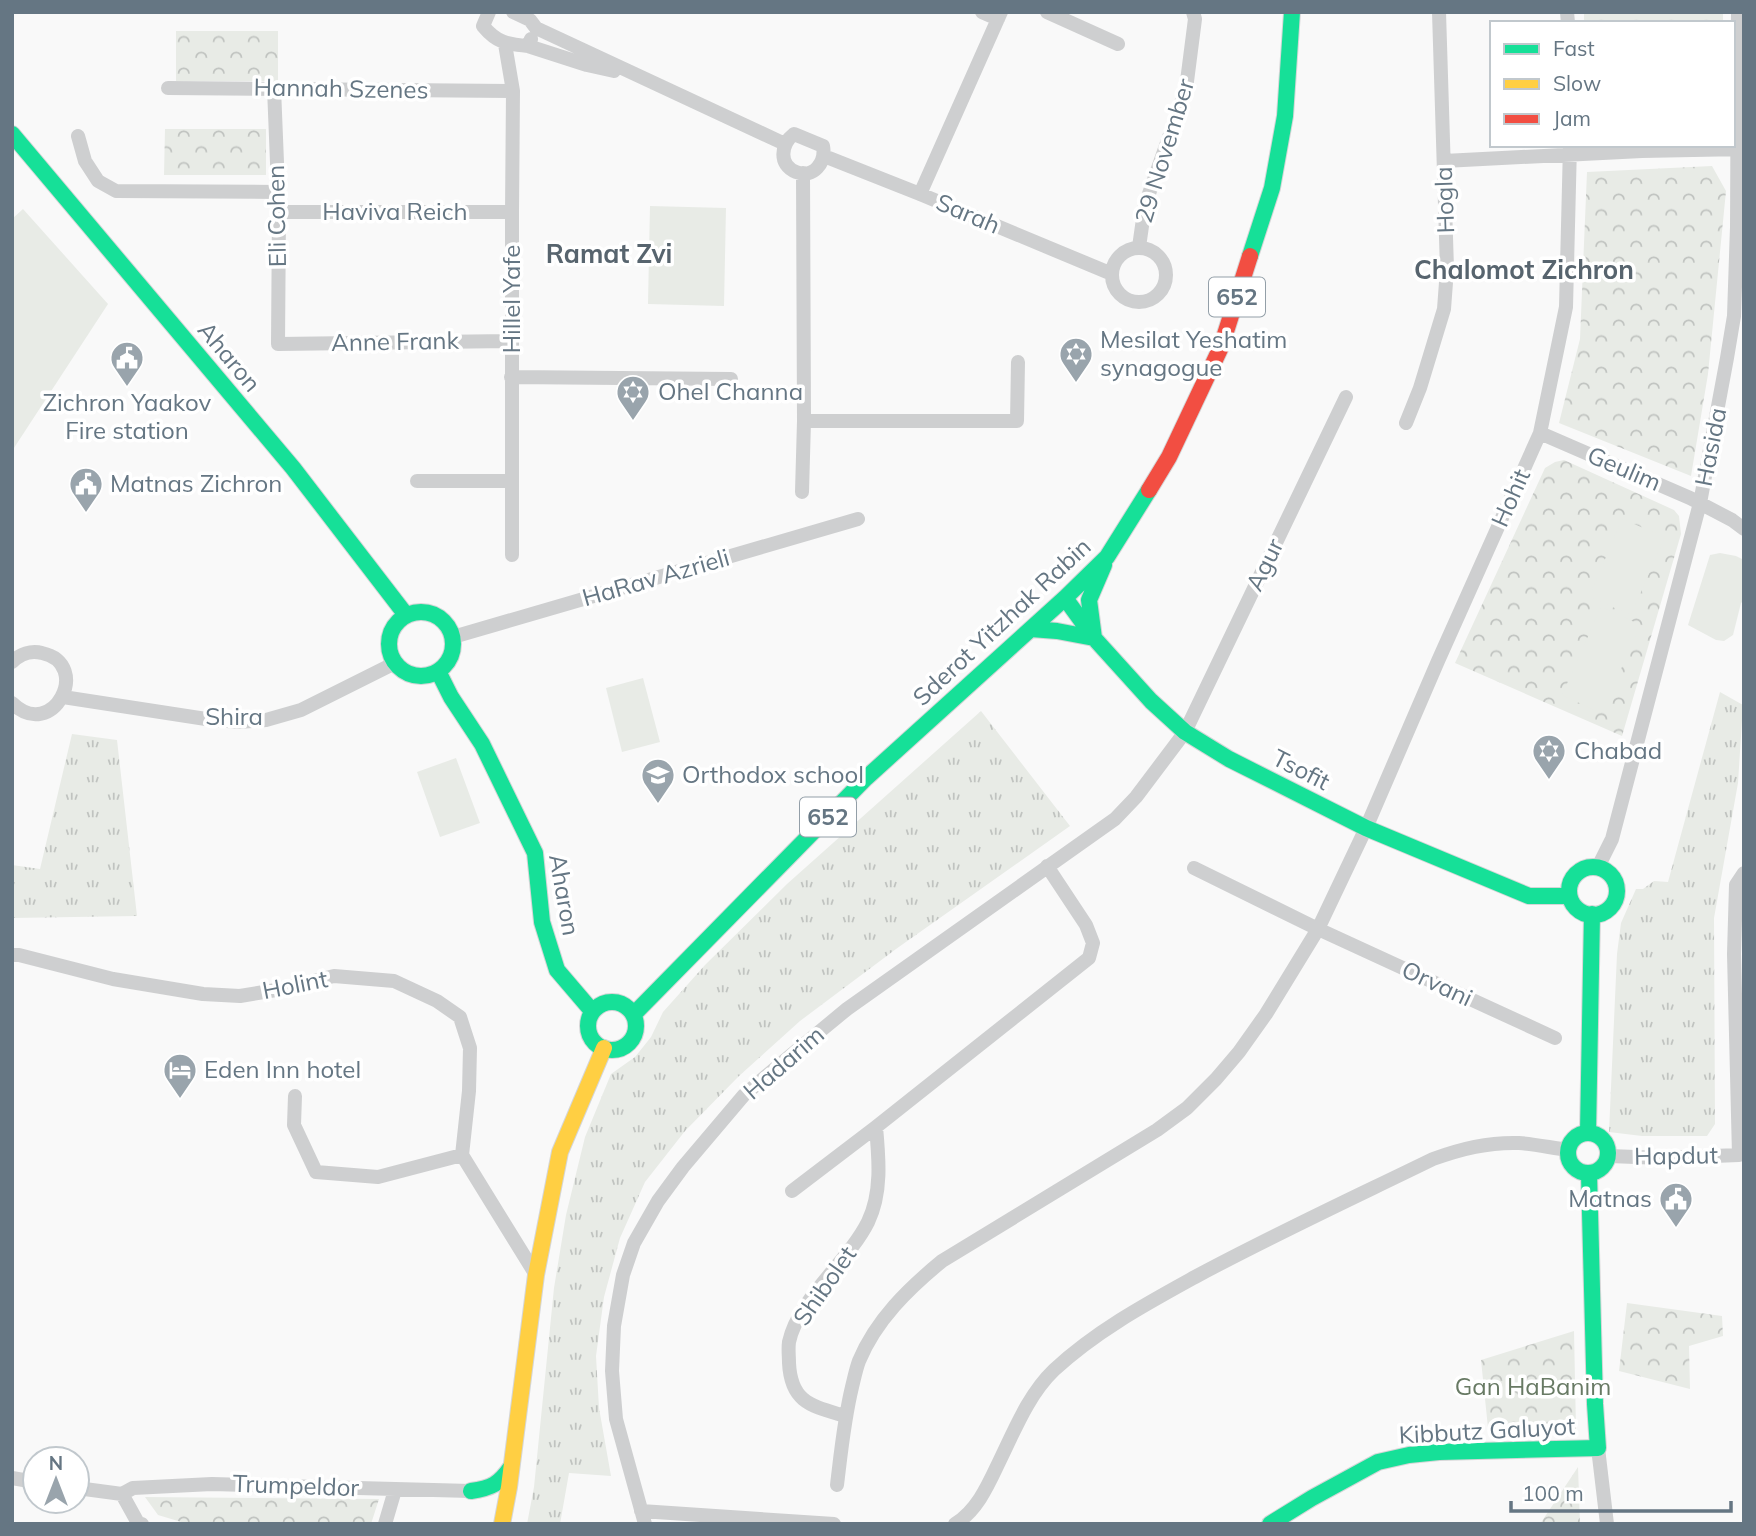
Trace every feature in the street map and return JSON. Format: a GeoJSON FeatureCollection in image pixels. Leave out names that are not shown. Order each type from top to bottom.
{"type":"FeatureCollection","features":[{"type":"Feature","properties":{"kind":"street"},"geometry":{"type":"LineString","coordinates":[[489,12],[483,26],[505,44],[528,46],[587,65],[646,79]]}},
{"type":"Feature","properties":{"kind":"street"},"geometry":{"type":"LineString","coordinates":[[920,194],[1000,15],[982,12]]}},
{"type":"Feature","properties":{"kind":"street"},"geometry":{"type":"LineString","coordinates":[[1047,12],[1118,44]]}},
{"type":"Feature","properties":{"kind":"street","name":"29 November"},"geometry":{"type":"LineString","coordinates":[[1139,247],[1144,205],[1186,89],[1195,19],[1193,12]]}},
{"type":"Feature","properties":{"kind":"street","name":"Sderot Yitzhak Rabin"},"geometry":{"type":"LineString","coordinates":[[634,1014],[866,778],[1107,557],[1169,457],[1221,347],[1272,188],[1285,116],[1292,12]]}},
{"type":"Feature","properties":{"kind":"street","name":"Hogla"},"geometry":{"type":"LineString","coordinates":[[1406,423],[1420,388],[1444,309],[1447,270],[1439,12]]}},
{"type":"Feature","properties":{"kind":"street","name":"Hasida"},"geometry":{"type":"LineString","coordinates":[[1598,867],[1612,839],[1700,503],[1734,316],[1740,149],[1738,12]]}},
{"type":"Feature","properties":{"kind":"street"},"geometry":{"type":"LineString","coordinates":[[515,13],[530,20],[536,28],[785,144]]}},
{"type":"Feature","properties":{"kind":"street"},"geometry":{"type":"LineString","coordinates":[[528,46],[536,28]]}},
{"type":"Feature","properties":{"kind":"street","name":"Hillel Yafe"},"geometry":{"type":"LineString","coordinates":[[505,44],[513,91],[512,555]]}},
{"type":"Feature","properties":{"kind":"street","name":"Hannah Szenes"},"geometry":{"type":"LineString","coordinates":[[168,88],[513,91]]}},
{"type":"Feature","properties":{"kind":"street","name":"Eli Cohen"},"geometry":{"type":"LineString","coordinates":[[274,88],[279,212],[278,344]]}},
{"type":"Feature","properties":{"kind":"street","name":"Aharon"},"geometry":{"type":"LineString","coordinates":[[12,134],[293,468],[406,615]]}},
{"type":"Feature","properties":{"kind":"street"},"geometry":{"type":"LineString","coordinates":[[794,134],[823,146],[824,156],[814,170],[796,172],[786,163],[783,150],[794,134]]}},
{"type":"Feature","properties":{"kind":"street"},"geometry":{"type":"LineString","coordinates":[[78,136],[85,161],[98,181],[116,191],[278,192]]}},
{"type":"Feature","properties":{"kind":"street"},"geometry":{"type":"LineString","coordinates":[[1444,160],[1570,150],[1740,149]]}},
{"type":"Feature","properties":{"kind":"street","name":"Hohit"},"geometry":{"type":"LineString","coordinates":[[1366,828],[1437,661],[1540,433],[1566,307],[1570,150]]}},
{"type":"Feature","properties":{"kind":"street","name":"Sarah"},"geometry":{"type":"LineString","coordinates":[[824,156],[1112,274]]}},
{"type":"Feature","properties":{"kind":"street"},"geometry":{"type":"LineString","coordinates":[[802,492],[803,173]]}},
{"type":"Feature","properties":{"kind":"street","name":"Haviva Reich"},"geometry":{"type":"LineString","coordinates":[[279,212],[512,212]]}},
{"type":"Feature","properties":{"kind":"street"},"geometry":{"type":"LineString","coordinates":[[1139,247],[1148,248],[1163,260],[1167,278],[1159,294],[1142,302],[1124,298],[1113,283],[1112,274],[1117,258],[1130,248],[1139,247]]}},
{"type":"Feature","properties":{"kind":"street","name":"Anne Frank"},"geometry":{"type":"LineString","coordinates":[[278,344],[512,341]]}},
{"type":"Feature","properties":{"kind":"street"},"geometry":{"type":"LineString","coordinates":[[804,421],[1017,421],[1018,362]]}},
{"type":"Feature","properties":{"kind":"street"},"geometry":{"type":"LineString","coordinates":[[512,377],[732,379]]}},
{"type":"Feature","properties":{"kind":"street","name":"Agur"},"geometry":{"type":"LineString","coordinates":[[1185,732],[1346,397]]}},
{"type":"Feature","properties":{"kind":"street","name":"Geulim"},"geometry":{"type":"LineString","coordinates":[[1540,433],[1700,503],[1744,529]]}},
{"type":"Feature","properties":{"kind":"street"},"geometry":{"type":"LineString","coordinates":[[417,481],[512,481]]}},
{"type":"Feature","properties":{"kind":"street","name":"HaRav Azrieli"},"geometry":{"type":"LineString","coordinates":[[453,637],[858,519]]}},
{"type":"Feature","properties":{"kind":"street"},"geometry":{"type":"LineString","coordinates":[[1031,629],[1094,638],[1089,600],[1107,557]]}},
{"type":"Feature","properties":{"kind":"street","name":"Tsofit"},"geometry":{"type":"LineString","coordinates":[[1065,598],[1094,638],[1151,701],[1185,732],[1229,759],[1366,828],[1529,896],[1569,896]]}},
{"type":"Feature","properties":{"kind":"street"},"geometry":{"type":"LineString","coordinates":[[425,611],[443,620],[453,637],[451,657],[438,671],[429,675],[410,674],[402,670],[390,653],[388,642],[397,622],[406,615],[425,611]]}},
{"type":"Feature","properties":{"kind":"street"},"geometry":{"type":"LineString","coordinates":[[12,662],[23,654],[44,653],[61,665],[66,676],[63,697],[51,710],[33,714],[24,712],[12,703]]}},
{"type":"Feature","properties":{"kind":"street","name":"Shira"},"geometry":{"type":"LineString","coordinates":[[63,697],[206,719],[239,722],[265,720],[301,709],[395,663]]}},
{"type":"Feature","properties":{"kind":"street","name":"Aharon"},"geometry":{"type":"LineString","coordinates":[[438,671],[482,744],[535,853],[542,922],[558,971],[592,1011]]}},
{"type":"Feature","properties":{"kind":"street","name":"Hadarim"},"geometry":{"type":"LineString","coordinates":[[643,1517],[616,1419],[612,1371],[614,1326],[623,1275],[634,1243],[657,1201],[712,1132],[754,1087],[847,1009],[1115,819],[1136,797],[1185,732]]}},
{"type":"Feature","properties":{"kind":"street"},"geometry":{"type":"LineString","coordinates":[[837,1485],[845,1416],[859,1362],[892,1307],[942,1261],[1157,1130],[1187,1108],[1216,1079],[1240,1052],[1266,1014],[1318,929],[1366,828]]}},
{"type":"Feature","properties":{"kind":"street"},"geometry":{"type":"LineString","coordinates":[[792,1191],[1089,958],[1093,943],[1086,925],[1047,866]]}},
{"type":"Feature","properties":{"kind":"street"},"geometry":{"type":"LineString","coordinates":[[1598,867],[1611,875],[1616,897],[1601,913],[1586,913],[1575,907],[1569,896],[1570,883],[1584,868],[1598,867]]}},
{"type":"Feature","properties":{"kind":"street","name":"Orvani"},"geometry":{"type":"LineString","coordinates":[[1195,868],[1318,929],[1555,1038]]}},
{"type":"Feature","properties":{"kind":"street"},"geometry":{"type":"LineString","coordinates":[[1742,1154],[1734,954],[1736,885],[1744,873]]}},
{"type":"Feature","properties":{"kind":"street"},"geometry":{"type":"LineString","coordinates":[[1588,1133],[1592,914]]}},
{"type":"Feature","properties":{"kind":"street","name":"Holint"},"geometry":{"type":"LineString","coordinates":[[12,955],[113,979],[203,994],[240,996],[334,976],[394,981],[437,1001],[460,1017],[470,1048],[469,1091],[462,1155]]}},
{"type":"Feature","properties":{"kind":"street"},"geometry":{"type":"LineString","coordinates":[[614,1001],[626,1005],[634,1014],[636,1030],[627,1045],[612,1050],[604,1048],[592,1039],[587,1025],[592,1011],[602,1003],[614,1001]]}},
{"type":"Feature","properties":{"kind":"street"},"geometry":{"type":"LineString","coordinates":[[471,1491],[495,1515],[511,1467],[536,1275],[559,1152],[604,1048]]}},
{"type":"Feature","properties":{"kind":"street"},"geometry":{"type":"LineString","coordinates":[[295,1096],[294,1125],[316,1172],[377,1177],[462,1155],[536,1275]]}},
{"type":"Feature","properties":{"kind":"street","name":"Shibolet"},"geometry":{"type":"LineString","coordinates":[[845,1416],[814,1407],[798,1396],[790,1369],[789,1344],[795,1323],[808,1302],[856,1242],[869,1220],[877,1192],[879,1159],[876,1127]]}},
{"type":"Feature","properties":{"kind":"street"},"geometry":{"type":"LineString","coordinates":[[1582,1133],[1588,1133],[1601,1137],[1606,1143],[1609,1156],[1600,1170],[1589,1174],[1575,1169],[1568,1157],[1573,1140],[1582,1133]]}},
{"type":"Feature","properties":{"kind":"street"},"geometry":{"type":"LineString","coordinates":[[955,1524],[975,1506],[1033,1396],[1051,1373],[1077,1349],[1108,1327],[1231,1258],[1433,1159],[1460,1149],[1490,1144],[1520,1143],[1568,1150]]}},
{"type":"Feature","properties":{"kind":"street","name":"Hapdut"},"geometry":{"type":"LineString","coordinates":[[1609,1156],[1662,1158],[1742,1154]]}},
{"type":"Feature","properties":{"kind":"street"},"geometry":{"type":"LineString","coordinates":[[1589,1174],[1595,1404],[1608,1524]]}},
{"type":"Feature","properties":{"kind":"street","name":"Kibbutz Galuyot"},"geometry":{"type":"LineString","coordinates":[[1270,1524],[1367,1468],[1388,1459],[1439,1452],[1598,1448]]}},
{"type":"Feature","properties":{"kind":"street"},"geometry":{"type":"LineString","coordinates":[[471,1491],[500,1483],[511,1467]]}},
{"type":"Feature","properties":{"kind":"street","name":"Trumpeldor"},"geometry":{"type":"LineString","coordinates":[[91,1490],[122,1494],[133,1488],[212,1484],[471,1491]]}},
{"type":"Feature","properties":{"kind":"street"},"geometry":{"type":"LineString","coordinates":[[385,1524],[395,1490]]}},
{"type":"Feature","properties":{"kind":"street"},"geometry":{"type":"LineString","coordinates":[[122,1494],[138,1523],[142,1524]]}},
{"type":"Feature","properties":{"kind":"street"},"geometry":{"type":"LineString","coordinates":[[643,1517],[834,1524]]}},
{"type":"Feature","properties":{"kind":"green space"},"geometry":{"type":"Polygon","coordinates":[[[1584,12],[1723,12],[1723,21],[1584,21],[1584,12]]]}},
{"type":"Feature","properties":{"kind":"green space"},"geometry":{"type":"Polygon","coordinates":[[[176,31],[278,31],[278,81],[176,81],[176,31]]]}},
{"type":"Feature","properties":{"kind":"green space"},"geometry":{"type":"Polygon","coordinates":[[[165,129],[266,129],[266,175],[164,175],[165,129]]]}},
{"type":"Feature","properties":{"kind":"green space"},"geometry":{"type":"Polygon","coordinates":[[[1712,166],[1726,191],[1708,374],[1691,476],[1559,423],[1580,339],[1587,172],[1712,166]]]}},
{"type":"Feature","properties":{"kind":"green space"},"geometry":{"type":"Polygon","coordinates":[[[650,206],[726,208],[724,306],[648,304],[650,206]]]}},
{"type":"Feature","properties":{"kind":"green space"},"geometry":{"type":"Polygon","coordinates":[[[23,209],[108,304],[12,451],[12,219],[23,209]]]}},
{"type":"Feature","properties":{"kind":"green space"},"geometry":{"type":"Polygon","coordinates":[[[1564,460],[1674,510],[1679,516],[1681,534],[1622,736],[1455,663],[1545,468],[1564,460]]]}},
{"type":"Feature","properties":{"kind":"green space"},"geometry":{"type":"Polygon","coordinates":[[[1622,519],[1665,537],[1631,615],[1589,597],[1622,519]]]}},
{"type":"Feature","properties":{"kind":"green space"},"geometry":{"type":"Polygon","coordinates":[[[1720,553],[1744,560],[1744,600],[1733,635],[1724,641],[1716,640],[1688,625],[1710,555],[1720,553]]]}},
{"type":"Feature","properties":{"kind":"green space"},"geometry":{"type":"Polygon","coordinates":[[[1601,607],[1641,625],[1601,713],[1562,695],[1601,607]]]}},
{"type":"Feature","properties":{"kind":"green space"},"geometry":{"type":"Polygon","coordinates":[[[643,678],[660,742],[622,752],[606,688],[643,678]]]}},
{"type":"Feature","properties":{"kind":"green space"},"geometry":{"type":"Polygon","coordinates":[[[1720,692],[1743,705],[1738,783],[1714,918],[1715,1124],[1707,1136],[1642,1136],[1609,1132],[1617,954],[1621,923],[1636,889],[1643,889],[1654,881],[1668,882],[1720,692]]]}},
{"type":"Feature","properties":{"kind":"green space"},"geometry":{"type":"Polygon","coordinates":[[[981,711],[1070,826],[896,949],[800,1021],[739,1076],[685,1131],[645,1182],[620,1238],[604,1297],[596,1356],[599,1408],[611,1476],[569,1473],[560,1524],[527,1524],[534,1487],[554,1288],[566,1215],[585,1137],[611,1074],[635,1057],[651,1037],[663,1012],[705,965],[787,884],[981,711]]]}},
{"type":"Feature","properties":{"kind":"green space"},"geometry":{"type":"Polygon","coordinates":[[[72,734],[117,740],[137,916],[12,918],[12,865],[40,869],[72,734]]]}},
{"type":"Feature","properties":{"kind":"green space"},"geometry":{"type":"Polygon","coordinates":[[[456,758],[480,823],[440,837],[417,772],[456,758]]]}},
{"type":"Feature","properties":{"kind":"green space"},"geometry":{"type":"Polygon","coordinates":[[[1627,1303],[1722,1316],[1723,1336],[1689,1346],[1690,1389],[1619,1371],[1627,1303]]]}},
{"type":"Feature","properties":{"kind":"green space","name":"Gan HaBanim"},"geometry":{"type":"Polygon","coordinates":[[[1574,1331],[1576,1429],[1488,1428],[1481,1360],[1574,1331]]]}},
{"type":"Feature","properties":{"kind":"green space"},"geometry":{"type":"Polygon","coordinates":[[[1578,1467],[1580,1524],[1540,1524],[1578,1467]]]}},
{"type":"Feature","properties":{"kind":"green space"},"geometry":{"type":"Polygon","coordinates":[[[145,1497],[379,1499],[371,1524],[188,1524],[158,1515],[145,1497]]]}},
{"type":"Feature","properties":{"kind":"traffic: fast"},"geometry":{"type":"LineString","coordinates":[[1250,256],[1272,188],[1285,116],[1292,12]]}},
{"type":"Feature","properties":{"kind":"traffic: fast"},"geometry":{"type":"LineString","coordinates":[[12,134],[293,468],[406,615]]}},
{"type":"Feature","properties":{"kind":"traffic: fast"},"geometry":{"type":"LineString","coordinates":[[634,1014],[866,778],[1107,557],[1149,490]]}},
{"type":"Feature","properties":{"kind":"traffic: fast"},"geometry":{"type":"LineString","coordinates":[[1031,629],[1094,638],[1089,600],[1104,565]]}},
{"type":"Feature","properties":{"kind":"traffic: fast"},"geometry":{"type":"LineString","coordinates":[[1065,598],[1094,638],[1151,701],[1185,732],[1229,759],[1366,828],[1529,896],[1569,896]]}},
{"type":"Feature","properties":{"kind":"traffic: fast"},"geometry":{"type":"LineString","coordinates":[[415,612],[427,612],[444,621],[451,632],[453,644],[451,656],[444,667],[427,676],[415,676],[403,671],[394,662],[389,650],[389,638],[394,626],[403,617],[415,612]]}},
{"type":"Feature","properties":{"kind":"traffic: fast"},"geometry":{"type":"LineString","coordinates":[[438,671],[451,697],[482,744],[535,853],[542,922],[557,970],[592,1011]]}},
{"type":"Feature","properties":{"kind":"traffic: fast"},"geometry":{"type":"LineString","coordinates":[[1593,867],[1610,874],[1617,891],[1610,908],[1593,915],[1576,908],[1569,891],[1576,874],[1593,867]]}},
{"type":"Feature","properties":{"kind":"traffic: fast"},"geometry":{"type":"LineString","coordinates":[[1588,1133],[1592,914]]}},
{"type":"Feature","properties":{"kind":"traffic: fast"},"geometry":{"type":"LineString","coordinates":[[612,1002],[629,1009],[636,1026],[629,1043],[612,1050],[595,1043],[588,1026],[595,1009],[612,1002]]}},
{"type":"Feature","properties":{"kind":"traffic: fast"},"geometry":{"type":"LineString","coordinates":[[1588,1133],[1596,1134],[1602,1139],[1607,1145],[1608,1153],[1607,1161],[1602,1167],[1596,1172],[1588,1173],[1580,1172],[1574,1167],[1569,1161],[1568,1153],[1569,1145],[1574,1139],[1580,1134],[1588,1133]]}},
{"type":"Feature","properties":{"kind":"traffic: fast"},"geometry":{"type":"LineString","coordinates":[[1270,1524],[1378,1462],[1439,1452],[1598,1448],[1589,1174]]}},
{"type":"Feature","properties":{"kind":"traffic: fast"},"geometry":{"type":"LineString","coordinates":[[471,1491],[494,1484],[503,1478],[511,1467]]}},
{"type":"Feature","properties":{"kind":"traffic: slow"},"geometry":{"type":"LineString","coordinates":[[502,1524],[536,1275],[560,1152],[604,1048]]}},
{"type":"Feature","properties":{"kind":"traffic: jam"},"geometry":{"type":"LineString","coordinates":[[1149,490],[1169,457],[1221,347],[1250,256]]}},
{"type":"Feature","properties":{"kind":"place","name":"Mesilat Yeshatim synagogue"},"geometry":{"type":"Point","coordinates":[1076,384]}},
{"type":"Feature","properties":{"kind":"place","name":"Zichron Yaakov Fire station"},"geometry":{"type":"Point","coordinates":[127,388]}},
{"type":"Feature","properties":{"kind":"place","name":"Ohel Channa"},"geometry":{"type":"Point","coordinates":[633,422]}},
{"type":"Feature","properties":{"kind":"place","name":"Matnas Zichron"},"geometry":{"type":"Point","coordinates":[86,514]}},
{"type":"Feature","properties":{"kind":"place","name":"Chabad"},"geometry":{"type":"Point","coordinates":[1549,781]}},
{"type":"Feature","properties":{"kind":"place","name":"Orthodox school"},"geometry":{"type":"Point","coordinates":[658,805]}},
{"type":"Feature","properties":{"kind":"place","name":"Eden Inn hotel"},"geometry":{"type":"Point","coordinates":[180,1100]}},
{"type":"Feature","properties":{"kind":"place","name":"Matnas"},"geometry":{"type":"Point","coordinates":[1676,1229]}},
{"type":"Feature","properties":{"kind":"district","name":"Ramat Zvi"},"geometry":{"type":"Point","coordinates":[609,254]}},
{"type":"Feature","properties":{"kind":"district","name":"Chalomot Zichron"},"geometry":{"type":"Point","coordinates":[1524,270]}}]}
